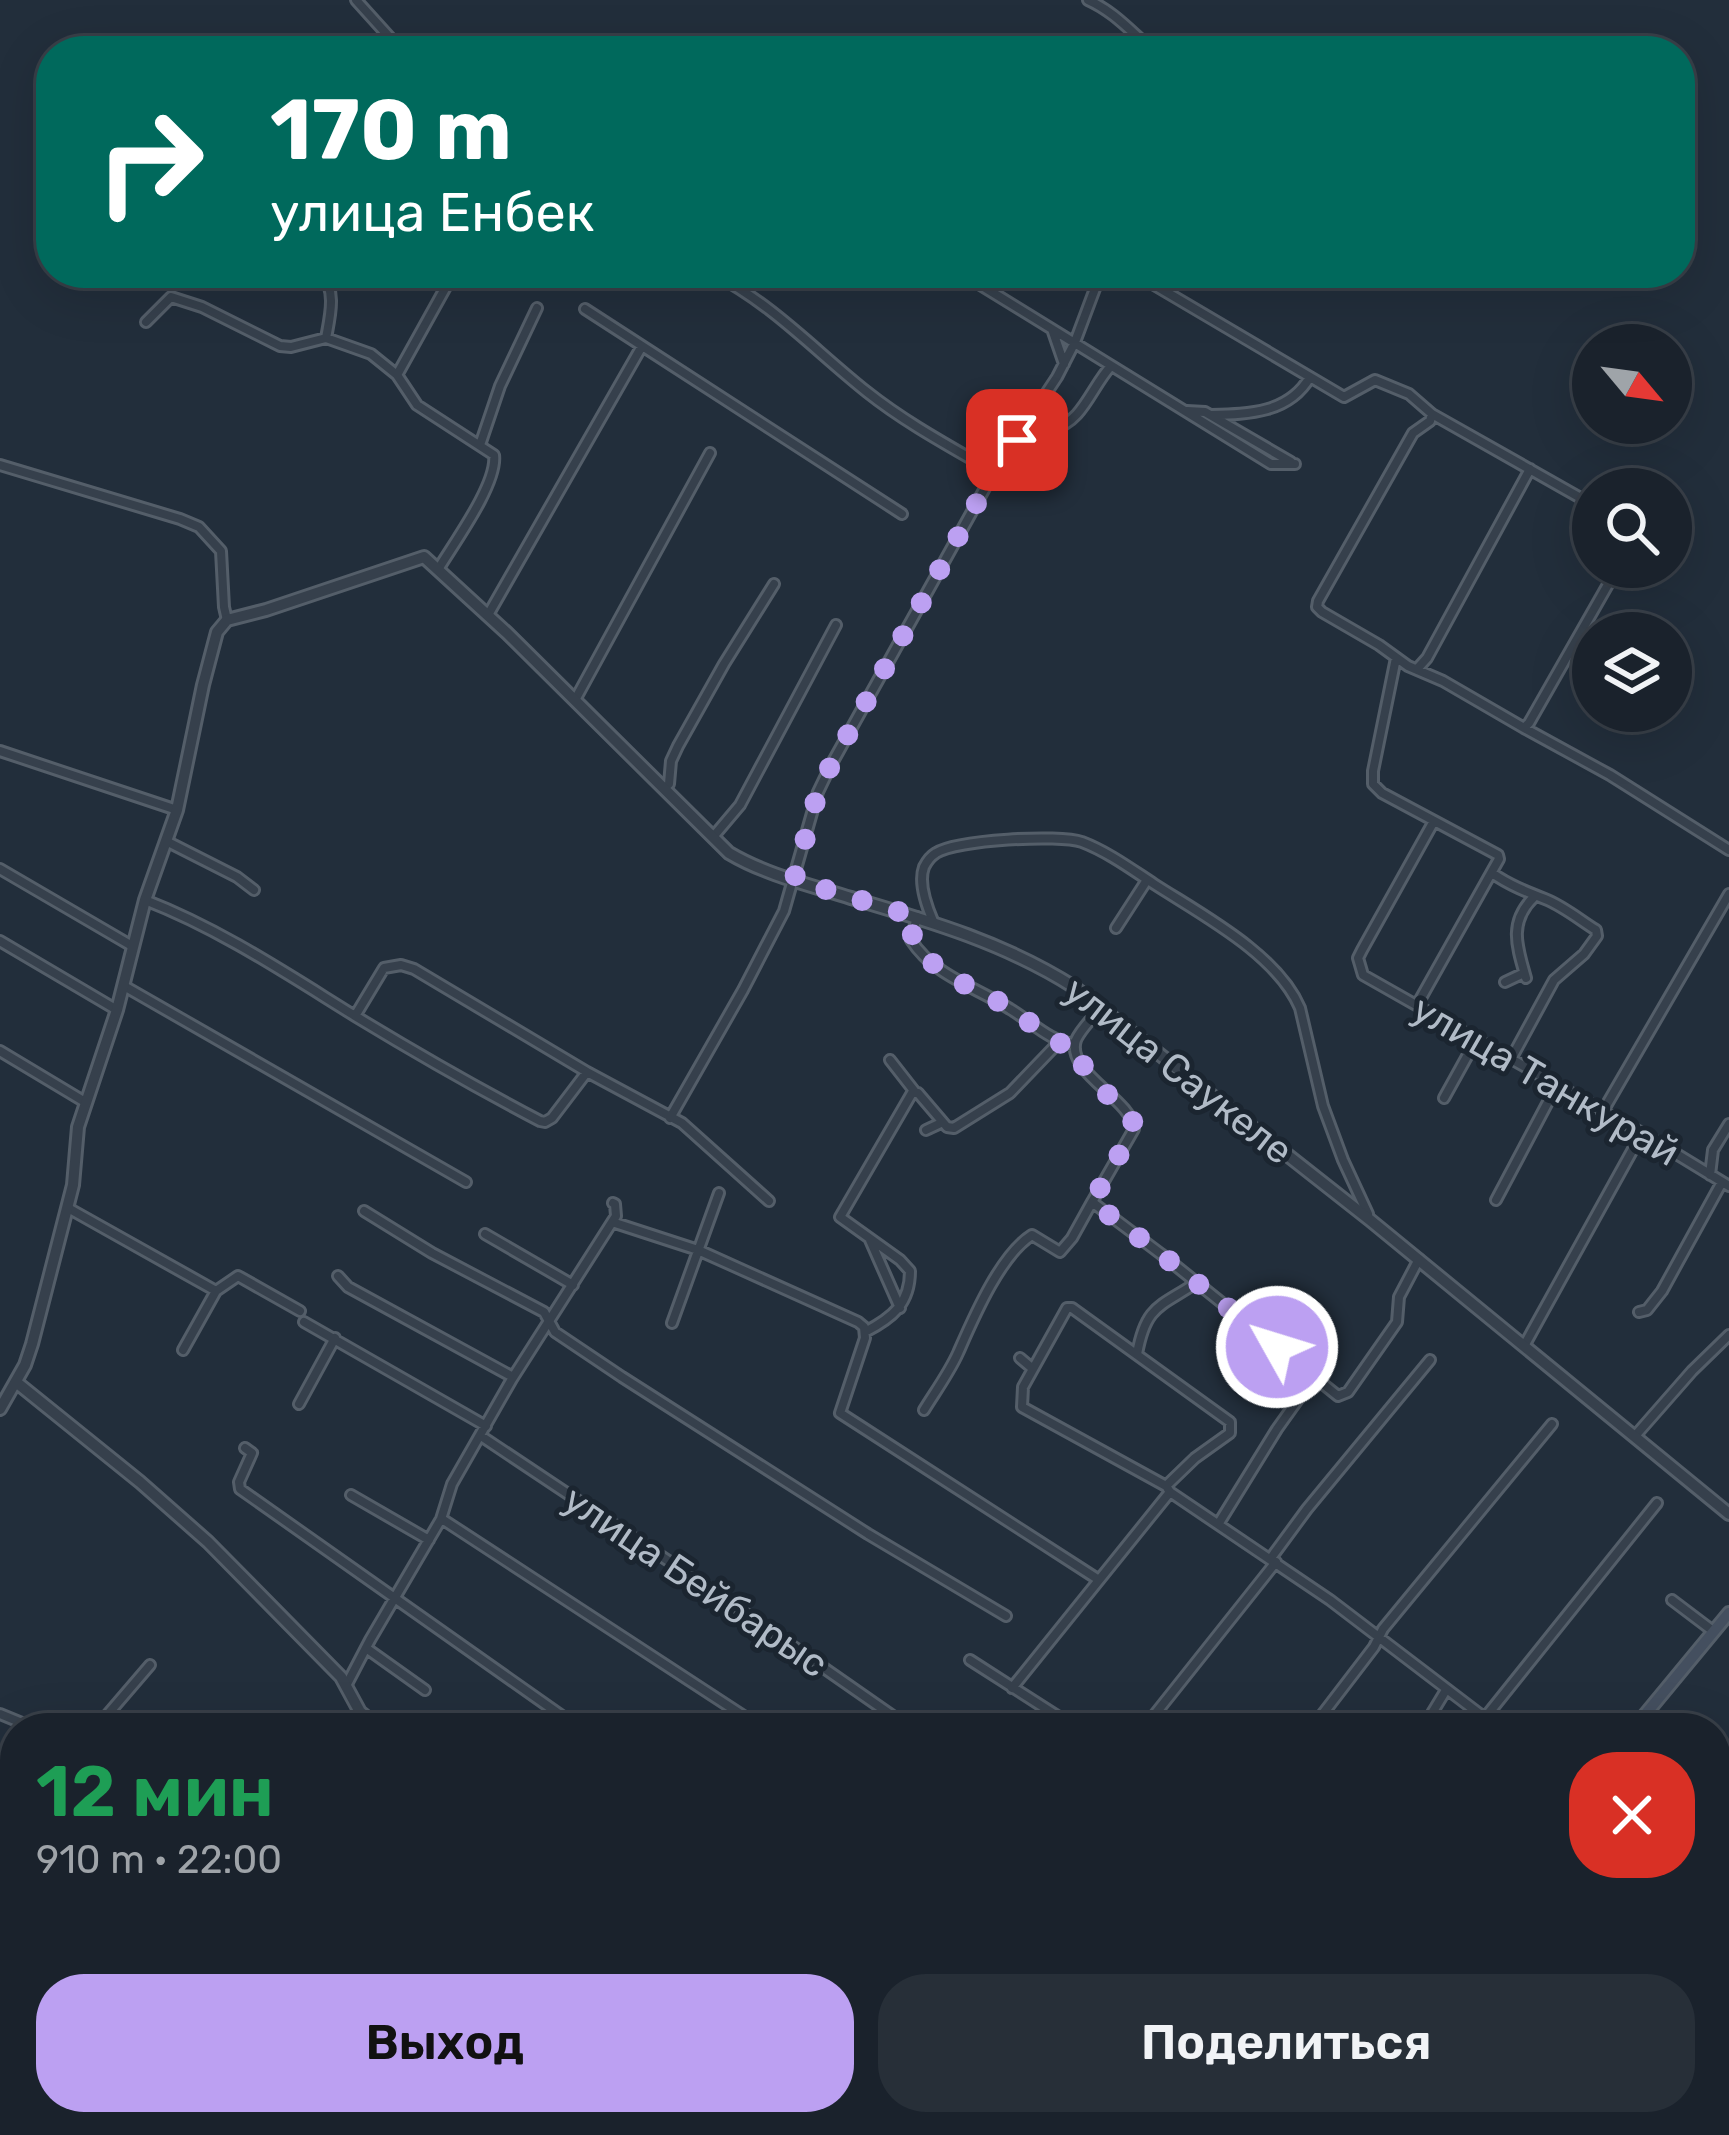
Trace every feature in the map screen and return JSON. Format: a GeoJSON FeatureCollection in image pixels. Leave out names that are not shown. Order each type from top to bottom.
{"type":"FeatureCollection","features":[{"type":"Feature","properties":{"kind":"main road"},"geometry":{"type":"LineString","coordinates":[[1646,1713],[1729,1613]]}},
{"type":"Feature","properties":{"kind":"street"},"geometry":{"type":"LineString","coordinates":[[356,0],[388,36]]}},
{"type":"Feature","properties":{"kind":"street"},"geometry":{"type":"LineString","coordinates":[[1088,0],[1122,20],[1134,36]]}},
{"type":"Feature","properties":{"kind":"street"},"geometry":{"type":"LineString","coordinates":[[326,338],[330,288]]}},
{"type":"Feature","properties":{"kind":"street"},"geometry":{"type":"LineString","coordinates":[[397,376],[446,288]]}},
{"type":"Feature","properties":{"kind":"street"},"geometry":{"type":"LineString","coordinates":[[742,288],[895,414],[994,472]]}},
{"type":"Feature","properties":{"kind":"street"},"geometry":{"type":"LineString","coordinates":[[986,288],[1184,412],[1271,464],[1294,464],[1210,415],[1184,412]]}},
{"type":"Feature","properties":{"kind":"street"},"geometry":{"type":"LineString","coordinates":[[670,1118],[784,911],[818,792],[831,765],[994,472],[1036,413],[1076,343],[1095,288]]}},
{"type":"Feature","properties":{"kind":"street"},"geometry":{"type":"LineString","coordinates":[[1160,288],[1345,397],[1375,380],[1408,394],[1432,413],[1572,493]]}},
{"type":"Feature","properties":{"kind":"street"},"geometry":{"type":"LineString","coordinates":[[2,1401],[26,1365],[32,1344],[68,1208],[78,1126],[117,1010],[145,900],[177,810],[213,643],[221,626],[227,620],[418,556],[439,568],[476,508],[496,463],[494,455],[417,405],[397,376],[371,354],[326,338],[280,346],[171,297],[146,322]]}},
{"type":"Feature","properties":{"kind":"street"},"geometry":{"type":"LineString","coordinates":[[480,445],[500,386],[537,308]]}},
{"type":"Feature","properties":{"kind":"street"},"geometry":{"type":"LineString","coordinates":[[585,309],[902,514]]}},
{"type":"Feature","properties":{"kind":"street"},"geometry":{"type":"LineString","coordinates":[[1051,328],[1064,364]]}},
{"type":"Feature","properties":{"kind":"street"},"geometry":{"type":"LineString","coordinates":[[488,615],[643,346]]}},
{"type":"Feature","properties":{"kind":"street"},"geometry":{"type":"LineString","coordinates":[[1054,428],[1069,424],[1111,366]]}},
{"type":"Feature","properties":{"kind":"street"},"geometry":{"type":"LineString","coordinates":[[1210,415],[1280,407],[1304,388],[1310,376]]}},
{"type":"Feature","properties":{"kind":"street"},"geometry":{"type":"LineString","coordinates":[[1432,413],[1430,421],[1413,433],[1318,607],[1396,658],[1610,775],[1729,850]]}},
{"type":"Feature","properties":{"kind":"street"},"geometry":{"type":"LineString","coordinates":[[574,701],[710,453]]}},
{"type":"Feature","properties":{"kind":"street"},"geometry":{"type":"LineString","coordinates":[[0,465],[199,527],[221,551],[227,620]]}},
{"type":"Feature","properties":{"kind":"street"},"geometry":{"type":"LineString","coordinates":[[1394,672],[1427,658],[1530,469]]}},
{"type":"Feature","properties":{"kind":"street","name":"улица Саукеле"},"geometry":{"type":"LineString","coordinates":[[439,568],[712,838],[748,865],[933,921],[1042,966],[1419,1259],[1729,1514]]}},
{"type":"Feature","properties":{"kind":"street"},"geometry":{"type":"LineString","coordinates":[[664,788],[678,746],[774,584]]}},
{"type":"Feature","properties":{"kind":"street"},"geometry":{"type":"LineString","coordinates":[[1524,728],[1606,588]]}},
{"type":"Feature","properties":{"kind":"street"},"geometry":{"type":"LineString","coordinates":[[712,838],[740,806],[836,625]]}},
{"type":"Feature","properties":{"kind":"street"},"geometry":{"type":"LineString","coordinates":[[1396,658],[1373,784],[1499,859],[1417,1005]]}},
{"type":"Feature","properties":{"kind":"street"},"geometry":{"type":"LineString","coordinates":[[0,752],[177,810]]}},
{"type":"Feature","properties":{"kind":"street","name":"улица Танкурай"},"geometry":{"type":"LineString","coordinates":[[1434,821],[1358,958],[1363,975],[1725,1184]]}},
{"type":"Feature","properties":{"kind":"street"},"geometry":{"type":"LineString","coordinates":[[933,921],[922,874],[934,854],[1029,839],[1076,840],[1103,851],[1217,924],[1295,995],[1323,1106],[1370,1220]]}},
{"type":"Feature","properties":{"kind":"street"},"geometry":{"type":"LineString","coordinates":[[166,841],[254,890]]}},
{"type":"Feature","properties":{"kind":"street"},"geometry":{"type":"LineString","coordinates":[[0,869],[132,946]]}},
{"type":"Feature","properties":{"kind":"street"},"geometry":{"type":"LineString","coordinates":[[1492,873],[1580,920],[1597,936],[1554,980],[1511,1059]]}},
{"type":"Feature","properties":{"kind":"street"},"geometry":{"type":"LineString","coordinates":[[1116,928],[1148,880]]}},
{"type":"Feature","properties":{"kind":"street"},"geometry":{"type":"LineString","coordinates":[[1604,1111],[1729,894]]}},
{"type":"Feature","properties":{"kind":"street"},"geometry":{"type":"LineString","coordinates":[[1505,982],[1525,976],[1514,938],[1518,919],[1534,897]]}},
{"type":"Feature","properties":{"kind":"street"},"geometry":{"type":"LineString","coordinates":[[145,900],[213,931],[540,1121],[552,1118],[587,1072]]}},
{"type":"Feature","properties":{"kind":"street"},"geometry":{"type":"LineString","coordinates":[[917,917],[911,940],[933,965],[1005,1005],[1058,1043],[1075,1044]]}},
{"type":"Feature","properties":{"kind":"street"},"geometry":{"type":"LineString","coordinates":[[0,941],[117,1010]]}},
{"type":"Feature","properties":{"kind":"street"},"geometry":{"type":"LineString","coordinates":[[355,1016],[384,968],[414,969],[682,1123],[769,1201]]}},
{"type":"Feature","properties":{"kind":"street"},"geometry":{"type":"LineString","coordinates":[[123,986],[466,1182]]}},
{"type":"Feature","properties":{"kind":"street"},"geometry":{"type":"LineString","coordinates":[[924,1410],[1019,1245],[1032,1235],[1060,1252],[1134,1129],[1132,1117],[1089,1076],[1078,1058],[1075,1044],[1101,1008]]}},
{"type":"Feature","properties":{"kind":"street"},"geometry":{"type":"LineString","coordinates":[[1444,1098],[1464,1058],[1480,1042]]}},
{"type":"Feature","properties":{"kind":"street"},"geometry":{"type":"LineString","coordinates":[[890,1060],[949,1129],[1010,1094],[1058,1043]]}},
{"type":"Feature","properties":{"kind":"street"},"geometry":{"type":"LineString","coordinates":[[0,1051],[85,1102]]}},
{"type":"Feature","properties":{"kind":"street"},"geometry":{"type":"LineString","coordinates":[[1496,1200],[1557,1085]]}},
{"type":"Feature","properties":{"kind":"street"},"geometry":{"type":"LineString","coordinates":[[865,1332],[900,1308],[910,1285],[910,1271],[840,1217],[915,1092]]}},
{"type":"Feature","properties":{"kind":"street"},"geometry":{"type":"LineString","coordinates":[[926,1130],[943,1123]]}},
{"type":"Feature","properties":{"kind":"street"},"geometry":{"type":"LineString","coordinates":[[1710,1174],[1713,1150],[1729,1124]]}},
{"type":"Feature","properties":{"kind":"street"},"geometry":{"type":"LineString","coordinates":[[1524,1346],[1642,1133]]}},
{"type":"Feature","properties":{"kind":"street"},"geometry":{"type":"LineString","coordinates":[[1639,1312],[1653,1305],[1725,1184]]}},
{"type":"Feature","properties":{"kind":"street"},"geometry":{"type":"LineString","coordinates":[[672,1323],[719,1193]]}},
{"type":"Feature","properties":{"kind":"street"},"geometry":{"type":"LineString","coordinates":[[1092,1202],[1338,1396],[1348,1392],[1397,1322],[1399,1297],[1419,1259]]}},
{"type":"Feature","properties":{"kind":"street"},"geometry":{"type":"LineString","coordinates":[[347,1684],[441,1519],[452,1484],[513,1377],[612,1222],[613,1203]]}},
{"type":"Feature","properties":{"kind":"street"},"geometry":{"type":"LineString","coordinates":[[68,1208],[216,1291]]}},
{"type":"Feature","properties":{"kind":"street"},"geometry":{"type":"LineString","coordinates":[[364,1211],[544,1312],[563,1338],[622,1377],[1006,1616]]}},
{"type":"Feature","properties":{"kind":"street"},"geometry":{"type":"LineString","coordinates":[[612,1222],[698,1250],[858,1322],[865,1332],[863,1346],[840,1413],[1099,1580]]}},
{"type":"Feature","properties":{"kind":"street"},"geometry":{"type":"LineString","coordinates":[[485,1234],[573,1285]]}},
{"type":"Feature","properties":{"kind":"street"},"geometry":{"type":"LineString","coordinates":[[869,1238],[900,1308]]}},
{"type":"Feature","properties":{"kind":"street"},"geometry":{"type":"LineString","coordinates":[[183,1350],[216,1291],[238,1276],[486,1426]]}},
{"type":"Feature","properties":{"kind":"street"},"geometry":{"type":"LineString","coordinates":[[338,1276],[348,1287],[513,1377]]}},
{"type":"Feature","properties":{"kind":"street"},"geometry":{"type":"LineString","coordinates":[[1137,1354],[1154,1310],[1196,1283]]}},
{"type":"Feature","properties":{"kind":"street"},"geometry":{"type":"LineString","coordinates":[[1012,1688],[1168,1489],[1195,1459],[1230,1433],[1230,1422],[1070,1307],[1023,1387],[1022,1407],[1168,1489],[1219,1523],[1379,1636],[1476,1713]]}},
{"type":"Feature","properties":{"kind":"street"},"geometry":{"type":"LineString","coordinates":[[1635,1436],[1729,1335]]}},
{"type":"Feature","properties":{"kind":"street"},"geometry":{"type":"LineString","coordinates":[[298,1405],[335,1338]]}},
{"type":"Feature","properties":{"kind":"street"},"geometry":{"type":"LineString","coordinates":[[1020,1358],[1033,1369]]}},
{"type":"Feature","properties":{"kind":"street"},"geometry":{"type":"LineString","coordinates":[[1156,1713],[1307,1509],[1430,1360]]}},
{"type":"Feature","properties":{"kind":"street"},"geometry":{"type":"LineString","coordinates":[[1219,1523],[1314,1377]]}},
{"type":"Feature","properties":{"kind":"street"},"geometry":{"type":"LineString","coordinates":[[16,1382],[192,1527],[347,1684],[361,1713]]}},
{"type":"Feature","properties":{"kind":"street"},"geometry":{"type":"LineString","coordinates":[[1324,1713],[1379,1636],[1552,1424]]}},
{"type":"Feature","properties":{"kind":"street","name":"улица Бейбарыс"},"geometry":{"type":"LineString","coordinates":[[481,1436],[888,1713]]}},
{"type":"Feature","properties":{"kind":"street"},"geometry":{"type":"LineString","coordinates":[[245,1448],[252,1453],[240,1489],[558,1713]]}},
{"type":"Feature","properties":{"kind":"street"},"geometry":{"type":"LineString","coordinates":[[351,1495],[429,1540]]}},
{"type":"Feature","properties":{"kind":"street"},"geometry":{"type":"LineString","coordinates":[[1489,1713],[1657,1503]]}},
{"type":"Feature","properties":{"kind":"street"},"geometry":{"type":"LineString","coordinates":[[441,1519],[739,1713]]}},
{"type":"Feature","properties":{"kind":"street"},"geometry":{"type":"LineString","coordinates":[[1672,1600],[1713,1631]]}},
{"type":"Feature","properties":{"kind":"street"},"geometry":{"type":"LineString","coordinates":[[365,1648],[425,1690]]}},
{"type":"Feature","properties":{"kind":"street"},"geometry":{"type":"LineString","coordinates":[[970,1660],[1052,1713]]}},
{"type":"Feature","properties":{"kind":"street"},"geometry":{"type":"LineString","coordinates":[[109,1713],[150,1665]]}},
{"type":"Feature","properties":{"kind":"street"},"geometry":{"type":"LineString","coordinates":[[1432,1713],[1446,1690]]}},
{"type":"Feature","properties":{"kind":"route"},"geometry":{"type":"LineString","coordinates":[[1017,440],[994,472],[831,765],[818,792],[794,880],[917,917],[911,940],[933,965],[1005,1005],[1058,1043],[1075,1044],[1089,1076],[1134,1122],[1092,1202],[1277,1347]]}}]}
